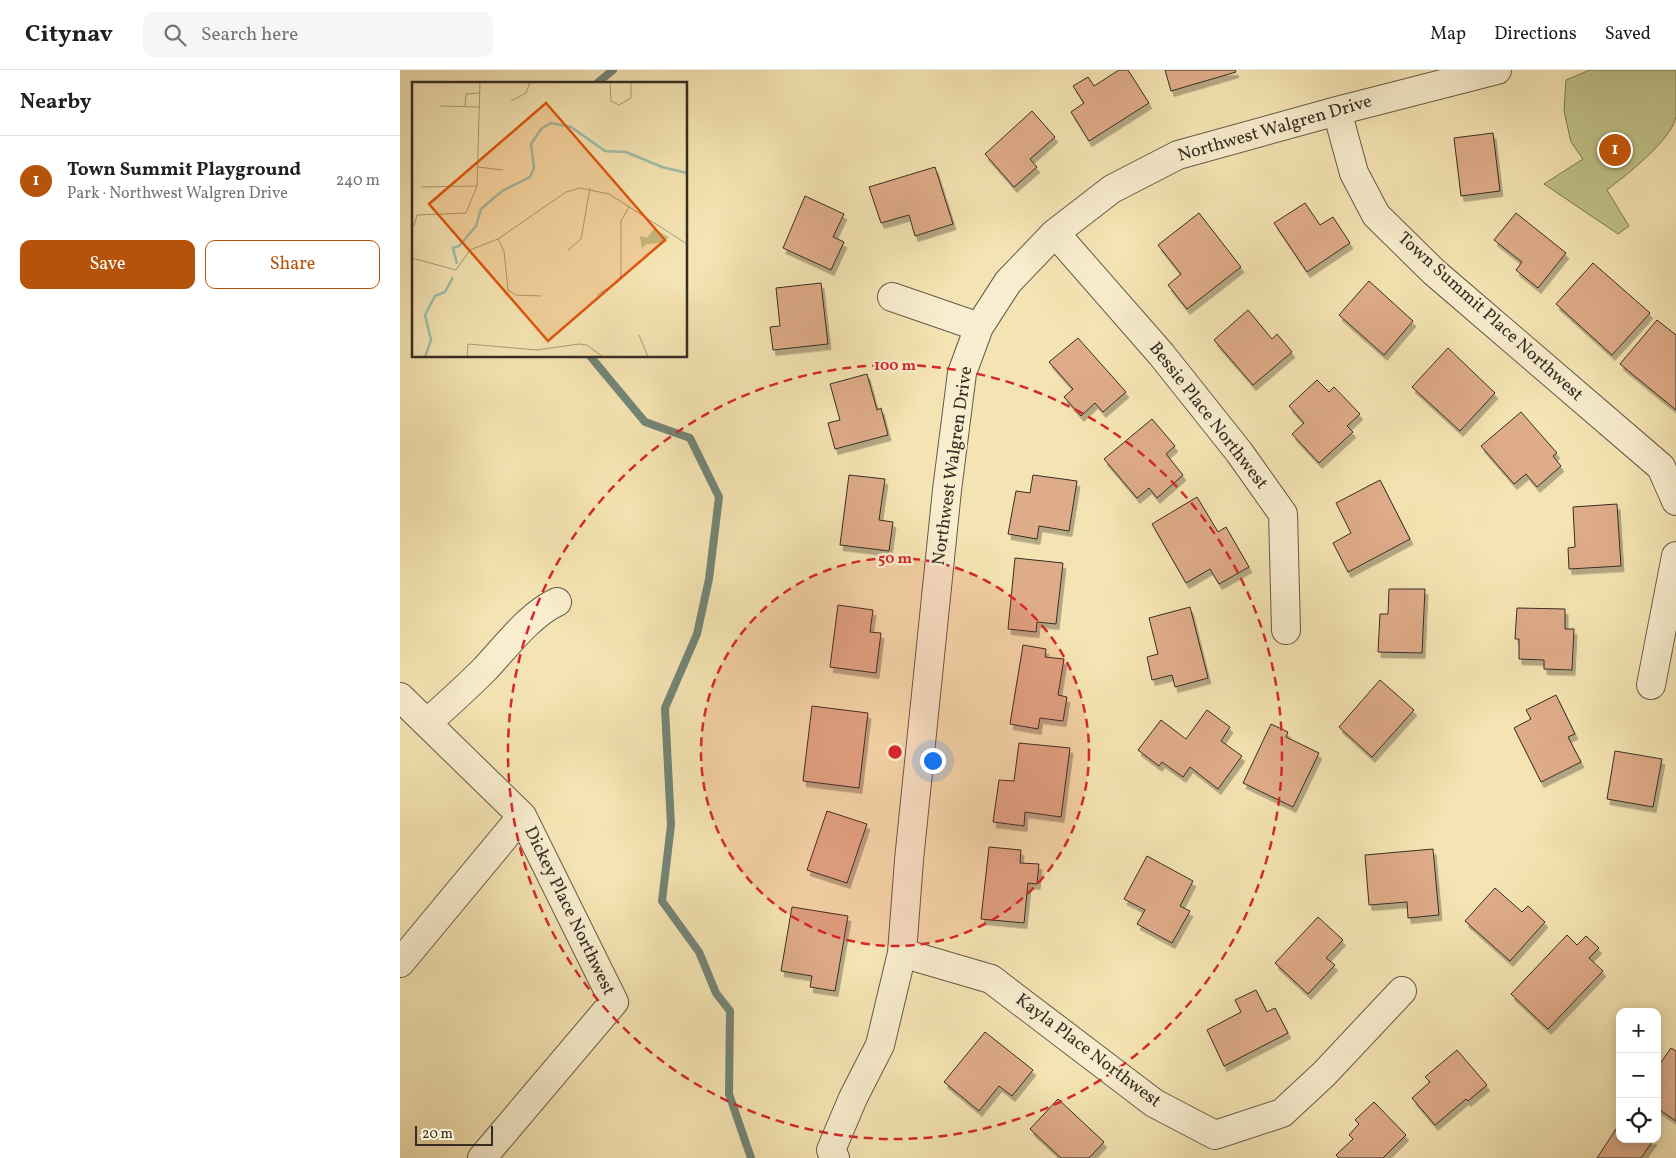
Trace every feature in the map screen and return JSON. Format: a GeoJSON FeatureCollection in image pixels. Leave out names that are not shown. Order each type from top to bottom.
{"type":"FeatureCollection","features":[{"type":"Feature","properties":{"kind":"street","name":"Northwest Walgren Drive"},"geometry":{"type":"LineString","coordinates":[[836,1158],[831,1150],[853,1098],[880,1045],[902,953],[909,860],[947,490],[962,373],[979,327],[1008,282],[1055,233],[1112,189],[1178,155],[1337,110],[1497,70]]}},
{"type":"Feature","properties":{"kind":"street","name":"Town Summit Place Northwest"},"geometry":{"type":"LineString","coordinates":[[1337,110],[1354,173],[1376,215],[1434,272],[1661,467],[1676,501]]}},
{"type":"Feature","properties":{"kind":"street","name":"Bessie Place Northwest"},"geometry":{"type":"LineString","coordinates":[[1055,233],[1162,354],[1239,452],[1283,514],[1286,630]]}},
{"type":"Feature","properties":{"kind":"street"},"geometry":{"type":"LineString","coordinates":[[892,297],[979,327]]}},
{"type":"Feature","properties":{"kind":"street"},"geometry":{"type":"LineString","coordinates":[[1651,685],[1676,556]]}},
{"type":"Feature","properties":{"kind":"street"},"geometry":{"type":"LineString","coordinates":[[427,723],[535,618],[547,607],[557,602]]}},
{"type":"Feature","properties":{"kind":"street","name":"Dickey Place Northwest"},"geometry":{"type":"LineString","coordinates":[[400,697],[522,816],[614,1002],[482,1158]]}},
{"type":"Feature","properties":{"kind":"street"},"geometry":{"type":"LineString","coordinates":[[400,963],[522,816]]}},
{"type":"Feature","properties":{"kind":"street","name":"Kayla Place Northwest"},"geometry":{"type":"LineString","coordinates":[[902,953],[992,979],[1154,1103],[1215,1135],[1282,1113],[1324,1074],[1402,991]]}},
{"type":"Feature","properties":{"kind":"green space"},"geometry":{"type":"Polygon","coordinates":[[[1590,70],[1676,70],[1676,117],[1672,126],[1666,136],[1647,157],[1607,190],[1629,226],[1618,234],[1544,184],[1583,159],[1571,142],[1564,111],[1566,80],[1590,70]]]}},
{"type":"Feature","properties":{"kind":"building"},"geometry":{"type":"Polygon","coordinates":[[[1119,70],[1128,70],[1149,103],[1089,141],[1071,112],[1084,103],[1073,86],[1088,77],[1094,86],[1119,70]]]}},
{"type":"Feature","properties":{"kind":"building"},"geometry":{"type":"Polygon","coordinates":[[[1165,70],[1235,70],[1236,72],[1171,91],[1165,70]]]}},
{"type":"Feature","properties":{"kind":"building"},"geometry":{"type":"Polygon","coordinates":[[[1032,111],[1055,137],[1030,159],[1037,167],[1014,187],[985,154],[1032,111]]]}},
{"type":"Feature","properties":{"kind":"building"},"geometry":{"type":"Polygon","coordinates":[[[1493,133],[1500,191],[1461,196],[1454,138],[1493,133]]]}},
{"type":"Feature","properties":{"kind":"building"},"geometry":{"type":"Polygon","coordinates":[[[935,167],[953,224],[915,236],[909,215],[881,223],[869,187],[935,167]]]}},
{"type":"Feature","properties":{"kind":"building"},"geometry":{"type":"Polygon","coordinates":[[[805,196],[844,214],[833,237],[844,242],[831,270],[783,248],[805,196]]]}},
{"type":"Feature","properties":{"kind":"building"},"geometry":{"type":"Polygon","coordinates":[[[1305,203],[1320,225],[1333,217],[1350,243],[1307,272],[1274,223],[1305,203]]]}},
{"type":"Feature","properties":{"kind":"building"},"geometry":{"type":"Polygon","coordinates":[[[1199,213],[1241,267],[1187,309],[1168,285],[1181,274],[1158,245],[1199,213]]]}},
{"type":"Feature","properties":{"kind":"building"},"geometry":{"type":"Polygon","coordinates":[[[1516,213],[1566,253],[1538,288],[1516,270],[1522,262],[1494,240],[1516,213]]]}},
{"type":"Feature","properties":{"kind":"building"},"geometry":{"type":"Polygon","coordinates":[[[1593,263],[1650,313],[1612,355],[1556,304],[1593,263]]]}},
{"type":"Feature","properties":{"kind":"building"},"geometry":{"type":"Polygon","coordinates":[[[1369,281],[1413,321],[1384,355],[1339,315],[1369,281]]]}},
{"type":"Feature","properties":{"kind":"building"},"geometry":{"type":"Polygon","coordinates":[[[821,283],[828,344],[773,350],[770,327],[780,326],[776,288],[821,283]]]}},
{"type":"Feature","properties":{"kind":"building"},"geometry":{"type":"Polygon","coordinates":[[[1248,310],[1272,339],[1277,334],[1292,352],[1253,385],[1214,340],[1248,310]]]}},
{"type":"Feature","properties":{"kind":"building"},"geometry":{"type":"Polygon","coordinates":[[[1657,320],[1676,335],[1676,410],[1620,364],[1657,320]]]}},
{"type":"Feature","properties":{"kind":"building"},"geometry":{"type":"Polygon","coordinates":[[[1078,338],[1126,392],[1103,412],[1095,403],[1081,416],[1064,397],[1073,389],[1049,362],[1078,338]]]}},
{"type":"Feature","properties":{"kind":"building"},"geometry":{"type":"Polygon","coordinates":[[[1448,348],[1495,393],[1460,431],[1412,387],[1448,348]]]}},
{"type":"Feature","properties":{"kind":"building"},"geometry":{"type":"Polygon","coordinates":[[[867,374],[877,410],[881,408],[888,435],[835,449],[828,423],[840,420],[830,384],[867,374]]]}},
{"type":"Feature","properties":{"kind":"building"},"geometry":{"type":"Polygon","coordinates":[[[1317,380],[1329,392],[1334,387],[1360,414],[1347,426],[1353,432],[1319,463],[1292,434],[1304,423],[1289,406],[1317,380]]]}},
{"type":"Feature","properties":{"kind":"building"},"geometry":{"type":"Polygon","coordinates":[[[1521,412],[1557,453],[1553,456],[1561,466],[1537,487],[1526,474],[1514,484],[1481,446],[1521,412]]]}},
{"type":"Feature","properties":{"kind":"building"},"geometry":{"type":"Polygon","coordinates":[[[1152,419],[1175,446],[1166,454],[1183,475],[1157,498],[1149,488],[1137,498],[1104,459],[1152,419]]]}},
{"type":"Feature","properties":{"kind":"building"},"geometry":{"type":"Polygon","coordinates":[[[849,475],[885,479],[879,520],[893,522],[889,551],[840,545],[849,475]]]}},
{"type":"Feature","properties":{"kind":"building"},"geometry":{"type":"Polygon","coordinates":[[[1033,475],[1077,481],[1069,531],[1039,526],[1037,539],[1008,534],[1016,491],[1030,493],[1033,475]]]}},
{"type":"Feature","properties":{"kind":"building"},"geometry":{"type":"Polygon","coordinates":[[[1380,480],[1410,539],[1348,572],[1333,543],[1351,533],[1336,503],[1380,480]]]}},
{"type":"Feature","properties":{"kind":"building"},"geometry":{"type":"Polygon","coordinates":[[[1197,497],[1218,532],[1226,527],[1249,567],[1219,584],[1210,569],[1186,583],[1152,524],[1197,497]]]}},
{"type":"Feature","properties":{"kind":"building"},"geometry":{"type":"Polygon","coordinates":[[[1617,504],[1621,566],[1569,569],[1568,548],[1575,547],[1573,507],[1617,504]]]}},
{"type":"Feature","properties":{"kind":"building"},"geometry":{"type":"Polygon","coordinates":[[[1015,558],[1063,563],[1056,624],[1037,622],[1036,632],[1008,629],[1015,558]]]}},
{"type":"Feature","properties":{"kind":"building"},"geometry":{"type":"Polygon","coordinates":[[[1389,589],[1425,589],[1422,653],[1378,652],[1380,614],[1388,614],[1389,589]]]}},
{"type":"Feature","properties":{"kind":"building"},"geometry":{"type":"Polygon","coordinates":[[[838,605],[873,610],[870,632],[881,633],[876,673],[830,667],[838,605]]]}},
{"type":"Feature","properties":{"kind":"building"},"geometry":{"type":"Polygon","coordinates":[[[1190,607],[1208,678],[1175,687],[1172,675],[1152,680],[1147,657],[1158,654],[1149,618],[1190,607]]]}},
{"type":"Feature","properties":{"kind":"building"},"geometry":{"type":"Polygon","coordinates":[[[1517,608],[1565,609],[1565,629],[1574,629],[1572,670],[1544,669],[1544,660],[1519,659],[1519,639],[1515,639],[1517,608]]]}},
{"type":"Feature","properties":{"kind":"building"},"geometry":{"type":"Polygon","coordinates":[[[1023,645],[1046,649],[1045,657],[1064,659],[1058,695],[1067,697],[1063,721],[1040,718],[1038,729],[1010,724],[1023,645]]]}},
{"type":"Feature","properties":{"kind":"building"},"geometry":{"type":"Polygon","coordinates":[[[1380,680],[1414,710],[1372,757],[1339,727],[1380,680]]]}},
{"type":"Feature","properties":{"kind":"building"},"geometry":{"type":"Polygon","coordinates":[[[1556,695],[1575,734],[1568,737],[1581,762],[1541,782],[1514,728],[1531,719],[1526,710],[1556,695]]]}},
{"type":"Feature","properties":{"kind":"building"},"geometry":{"type":"Polygon","coordinates":[[[812,706],[868,713],[859,788],[803,781],[812,706]]]}},
{"type":"Feature","properties":{"kind":"building"},"geometry":{"type":"Polygon","coordinates":[[[1207,710],[1230,727],[1221,741],[1242,756],[1218,789],[1190,767],[1183,777],[1162,762],[1159,766],[1138,750],[1161,720],[1186,739],[1207,710]]]}},
{"type":"Feature","properties":{"kind":"building"},"geometry":{"type":"Polygon","coordinates":[[[1271,724],[1288,732],[1286,737],[1319,753],[1293,807],[1243,783],[1271,724]]]}},
{"type":"Feature","properties":{"kind":"building"},"geometry":{"type":"Polygon","coordinates":[[[1019,743],[1070,748],[1061,817],[1025,812],[1024,826],[993,822],[999,780],[1014,781],[1019,743]]]}},
{"type":"Feature","properties":{"kind":"building"},"geometry":{"type":"Polygon","coordinates":[[[1615,751],[1662,759],[1653,807],[1607,799],[1615,751]]]}},
{"type":"Feature","properties":{"kind":"building"},"geometry":{"type":"Polygon","coordinates":[[[827,811],[867,824],[847,883],[807,870],[827,811]]]}},
{"type":"Feature","properties":{"kind":"building"},"geometry":{"type":"Polygon","coordinates":[[[989,847],[1021,850],[1020,863],[1039,864],[1037,884],[1028,883],[1024,923],[981,919],[989,847]]]}},
{"type":"Feature","properties":{"kind":"building"},"geometry":{"type":"Polygon","coordinates":[[[1433,849],[1439,915],[1408,918],[1407,902],[1369,905],[1365,855],[1433,849]]]}},
{"type":"Feature","properties":{"kind":"building"},"geometry":{"type":"Polygon","coordinates":[[[1147,856],[1193,881],[1180,906],[1190,911],[1172,943],[1137,924],[1145,910],[1124,899],[1147,856]]]}},
{"type":"Feature","properties":{"kind":"building"},"geometry":{"type":"Polygon","coordinates":[[[1495,888],[1522,912],[1528,906],[1545,922],[1510,961],[1465,921],[1495,888]]]}},
{"type":"Feature","properties":{"kind":"building"},"geometry":{"type":"Polygon","coordinates":[[[792,907],[848,916],[835,991],[810,987],[812,976],[781,971],[792,907]]]}},
{"type":"Feature","properties":{"kind":"building"},"geometry":{"type":"Polygon","coordinates":[[[1318,917],[1343,940],[1326,958],[1335,965],[1308,994],[1275,963],[1318,917]]]}},
{"type":"Feature","properties":{"kind":"building"},"geometry":{"type":"Polygon","coordinates":[[[1567,935],[1577,945],[1586,936],[1599,948],[1589,958],[1603,971],[1548,1029],[1511,994],[1567,935]]]}},
{"type":"Feature","properties":{"kind":"building"},"geometry":{"type":"Polygon","coordinates":[[[1256,990],[1267,1012],[1275,1008],[1288,1033],[1224,1066],[1207,1030],[1241,1012],[1235,1000],[1256,990]]]}},
{"type":"Feature","properties":{"kind":"building"},"geometry":{"type":"Polygon","coordinates":[[[985,1032],[1033,1070],[1012,1096],[999,1086],[979,1111],[944,1082],[985,1032]]]}},
{"type":"Feature","properties":{"kind":"building"},"geometry":{"type":"Polygon","coordinates":[[[1671,1048],[1676,1051],[1676,1121],[1661,1111],[1661,1062],[1671,1048]]]}},
{"type":"Feature","properties":{"kind":"building"},"geometry":{"type":"Polygon","coordinates":[[[1457,1050],[1487,1085],[1468,1101],[1466,1099],[1435,1125],[1412,1098],[1430,1082],[1425,1077],[1457,1050]]]}},
{"type":"Feature","properties":{"kind":"building"},"geometry":{"type":"Polygon","coordinates":[[[1058,1099],[1104,1142],[1089,1158],[1061,1158],[1030,1129],[1058,1099]]]}},
{"type":"Feature","properties":{"kind":"building"},"geometry":{"type":"Polygon","coordinates":[[[1374,1102],[1406,1135],[1383,1158],[1339,1158],[1336,1155],[1353,1139],[1349,1135],[1359,1124],[1355,1120],[1374,1102]]]}},
{"type":"Feature","properties":{"kind":"building"},"geometry":{"type":"Polygon","coordinates":[[[1616,1129],[1616,1143],[1651,1143],[1641,1158],[1597,1158],[1616,1129]]]}},
{"type":"Feature","properties":{"kind":"waterway"},"geometry":{"type":"LineString","coordinates":[[598,82],[613,70]]}},
{"type":"Feature","properties":{"kind":"waterway"},"geometry":{"type":"LineString","coordinates":[[592,358],[645,422],[690,438],[719,497],[709,579],[697,634],[665,708],[671,825],[662,901],[699,952],[716,993],[730,1011],[729,1094],[751,1158]]}},
{"type":"Feature","properties":{"kind":"place","name":"Town Summit Playground"},"geometry":{"type":"Point","coordinates":[1615,150]}}]}
